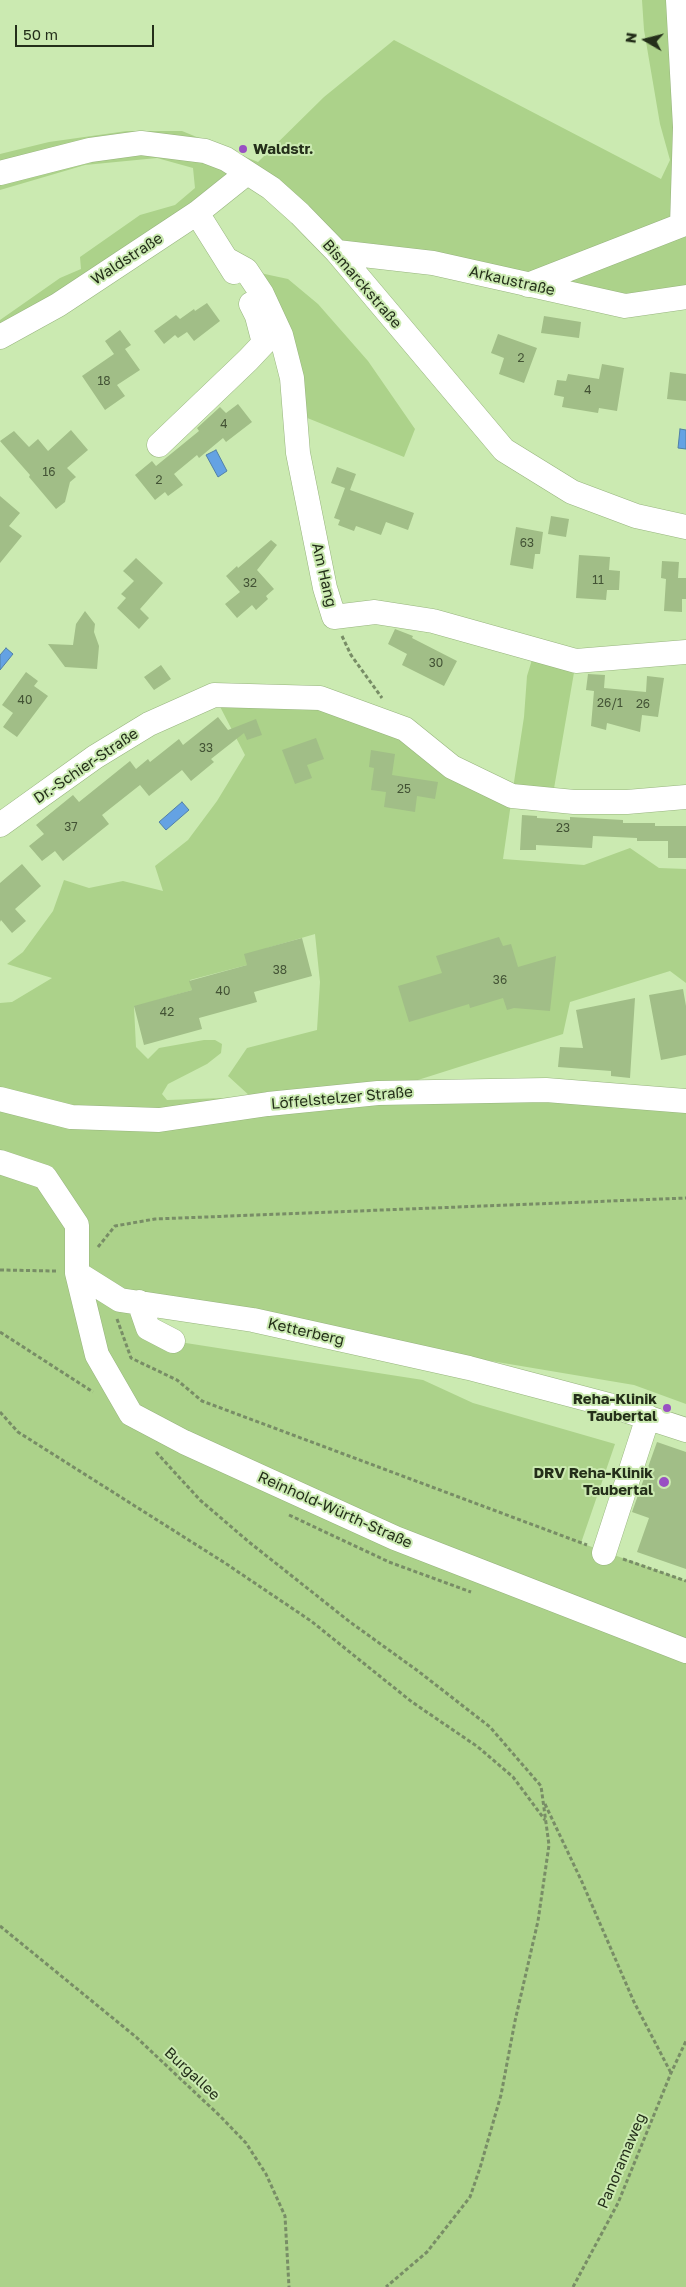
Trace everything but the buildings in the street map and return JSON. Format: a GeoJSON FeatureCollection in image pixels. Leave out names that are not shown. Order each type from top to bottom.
{"type":"FeatureCollection","features":[{"type":"Feature","properties":{"kind":"street"},"geometry":{"type":"LineString","coordinates":[[528,285],[682,225],[685,127],[678,0]]}},
{"type":"Feature","properties":{"kind":"street","name":"Bismarckstraße"},"geometry":{"type":"LineString","coordinates":[[0,173],[90,150],[141,143],[205,152],[226,159],[271,188],[300,214],[336,252],[504,450],[572,492],[636,516],[686,526]]}},
{"type":"Feature","properties":{"kind":"street","name":"Waldstraße"},"geometry":{"type":"LineString","coordinates":[[0,337],[58,305],[198,213],[247,173]]}},
{"type":"Feature","properties":{"kind":"street","name":"Am Hang"},"geometry":{"type":"LineString","coordinates":[[158,445],[264,343],[257,316],[242,285],[198,213]]}},
{"type":"Feature","properties":{"kind":"street","name":"Arkaustraße"},"geometry":{"type":"LineString","coordinates":[[336,252],[433,263],[625,306],[686,298]]}},
{"type":"Feature","properties":{"kind":"street","name":"Am Hang"},"geometry":{"type":"LineString","coordinates":[[226,259],[246,270],[262,294],[281,335],[292,378],[298,453],[325,588],[334,617],[375,612],[433,621],[576,661],[686,652]]}},
{"type":"Feature","properties":{"kind":"street","name":"Dr.-Schier-Straße"},"geometry":{"type":"LineString","coordinates":[[0,825],[94,757],[149,724],[214,695],[320,698],[405,729],[452,767],[512,796],[574,802],[626,802],[686,797]]}},
{"type":"Feature","properties":{"kind":"street","name":"Löffelstelzer Straße"},"geometry":{"type":"LineString","coordinates":[[0,1099],[71,1117],[159,1120],[268,1104],[378,1093],[546,1090],[686,1100]]}},
{"type":"Feature","properties":{"kind":"street"},"geometry":{"type":"LineString","coordinates":[[0,1162],[45,1177],[77,1225],[77,1273]]}},
{"type":"Feature","properties":{"kind":"street","name":"Ketterberg"},"geometry":{"type":"LineString","coordinates":[[77,1273],[130,1301],[253,1320],[469,1368],[648,1417],[686,1430]]}},
{"type":"Feature","properties":{"kind":"street","name":"Reinhold-Würth-Straße"},"geometry":{"type":"LineString","coordinates":[[77,1273],[97,1355],[132,1414],[184,1442],[395,1538],[686,1651]]}},
{"type":"Feature","properties":{"kind":"street"},"geometry":{"type":"LineString","coordinates":[[130,1301],[148,1328],[174,1341]]}},
{"type":"Feature","properties":{"kind":"street"},"geometry":{"type":"LineString","coordinates":[[604,1553],[648,1417]]}},
{"type":"Feature","properties":{"kind":"path"},"geometry":{"type":"LineString","coordinates":[[334,617],[351,655],[383,699]]}},
{"type":"Feature","properties":{"kind":"path"},"geometry":{"type":"LineString","coordinates":[[0,1270],[77,1273],[115,1226],[155,1219],[686,1198]]}},
{"type":"Feature","properties":{"kind":"path"},"geometry":{"type":"LineString","coordinates":[[130,1301],[117,1322],[131,1358],[177,1380],[202,1401],[604,1553],[686,1581]]}},
{"type":"Feature","properties":{"kind":"path"},"geometry":{"type":"LineString","coordinates":[[0,1412],[18,1432],[225,1563],[311,1621],[412,1702],[478,1746],[513,1777],[546,1821]]}},
{"type":"Feature","properties":{"kind":"path"},"geometry":{"type":"LineString","coordinates":[[156,1452],[200,1500],[350,1622],[418,1671],[490,1727],[541,1786],[548,1845],[538,1922],[515,2021],[501,2095],[480,2168],[470,2197],[428,2252],[386,2287]]}},
{"type":"Feature","properties":{"kind":"path"},"geometry":{"type":"LineString","coordinates":[[543,1801],[582,1882],[634,2002],[671,2073]]}},
{"type":"Feature","properties":{"kind":"path","name":"Burgallee"},"geometry":{"type":"LineString","coordinates":[[0,1926],[136,2037],[246,2143],[266,2174],[284,2216],[289,2287]]}},
{"type":"Feature","properties":{"kind":"path","name":"Panoramaweg"},"geometry":{"type":"LineString","coordinates":[[573,2287],[618,2203],[686,2041]]}},
{"type":"Feature","properties":{"kind":"green space"},"geometry":{"type":"Polygon","coordinates":[[[642,0],[686,0],[686,297],[625,306],[337,252],[247,173],[0,337],[0,320],[60,278],[81,269],[80,257],[140,215],[175,205],[195,188],[193,168],[157,158],[85,165],[0,190],[0,154],[49,142],[127,131],[182,131],[258,162],[324,97],[394,40],[661,179],[670,160],[660,124],[644,30],[642,0]]]}},
{"type":"Feature","properties":{"kind":"green space"},"geometry":{"type":"Polygon","coordinates":[[[246,270],[288,279],[318,304],[368,361],[415,429],[404,457],[295,413],[246,270]]]}},
{"type":"Feature","properties":{"kind":"green space"},"geometry":{"type":"Polygon","coordinates":[[[535,650],[576,661],[552,800],[512,796],[503,859],[584,865],[630,848],[659,868],[686,869],[686,983],[670,971],[570,1002],[563,1034],[380,1092],[686,1101],[686,1404],[634,1385],[140,1302],[173,1341],[423,1380],[473,1403],[615,1444],[581,1543],[686,1581],[686,2287],[0,2287],[0,1003],[12,1002],[52,978],[7,964],[23,952],[53,911],[64,880],[89,888],[123,881],[163,891],[155,866],[188,840],[217,801],[245,755],[214,695],[320,698],[512,795],[524,717],[527,676],[535,650]],[[315,934],[267,948],[247,965],[190,980],[192,990],[134,1007],[136,1047],[148,1059],[159,1048],[204,1040],[215,1040],[222,1044],[221,1053],[207,1064],[168,1084],[162,1094],[167,1100],[251,1097],[228,1076],[247,1048],[317,1030],[320,982],[315,934]]]}},
{"type":"Feature","properties":{"kind":"water"},"geometry":{"type":"Polygon","coordinates":[[[680,429],[686,430],[686,449],[678,448],[680,429]]]}},
{"type":"Feature","properties":{"kind":"water"},"geometry":{"type":"Polygon","coordinates":[[[216,450],[227,471],[218,477],[206,455],[216,450]]]}},
{"type":"Feature","properties":{"kind":"water"},"geometry":{"type":"Polygon","coordinates":[[[6,648],[13,654],[0,670],[0,655],[6,648]]]}},
{"type":"Feature","properties":{"kind":"water"},"geometry":{"type":"Polygon","coordinates":[[[182,802],[189,810],[166,830],[159,822],[182,802]]]}},
{"type":"Feature","properties":{"kind":"place","name":"Waldstr."},"geometry":{"type":"Point","coordinates":[243,149]}},
{"type":"Feature","properties":{"kind":"place","name":"Reha-Klinik Taubertal"},"geometry":{"type":"Point","coordinates":[667,1408]}},
{"type":"Feature","properties":{"kind":"place","name":"DRV Reha-Klinik Taubertal"},"geometry":{"type":"Point","coordinates":[664,1482]}}]}
